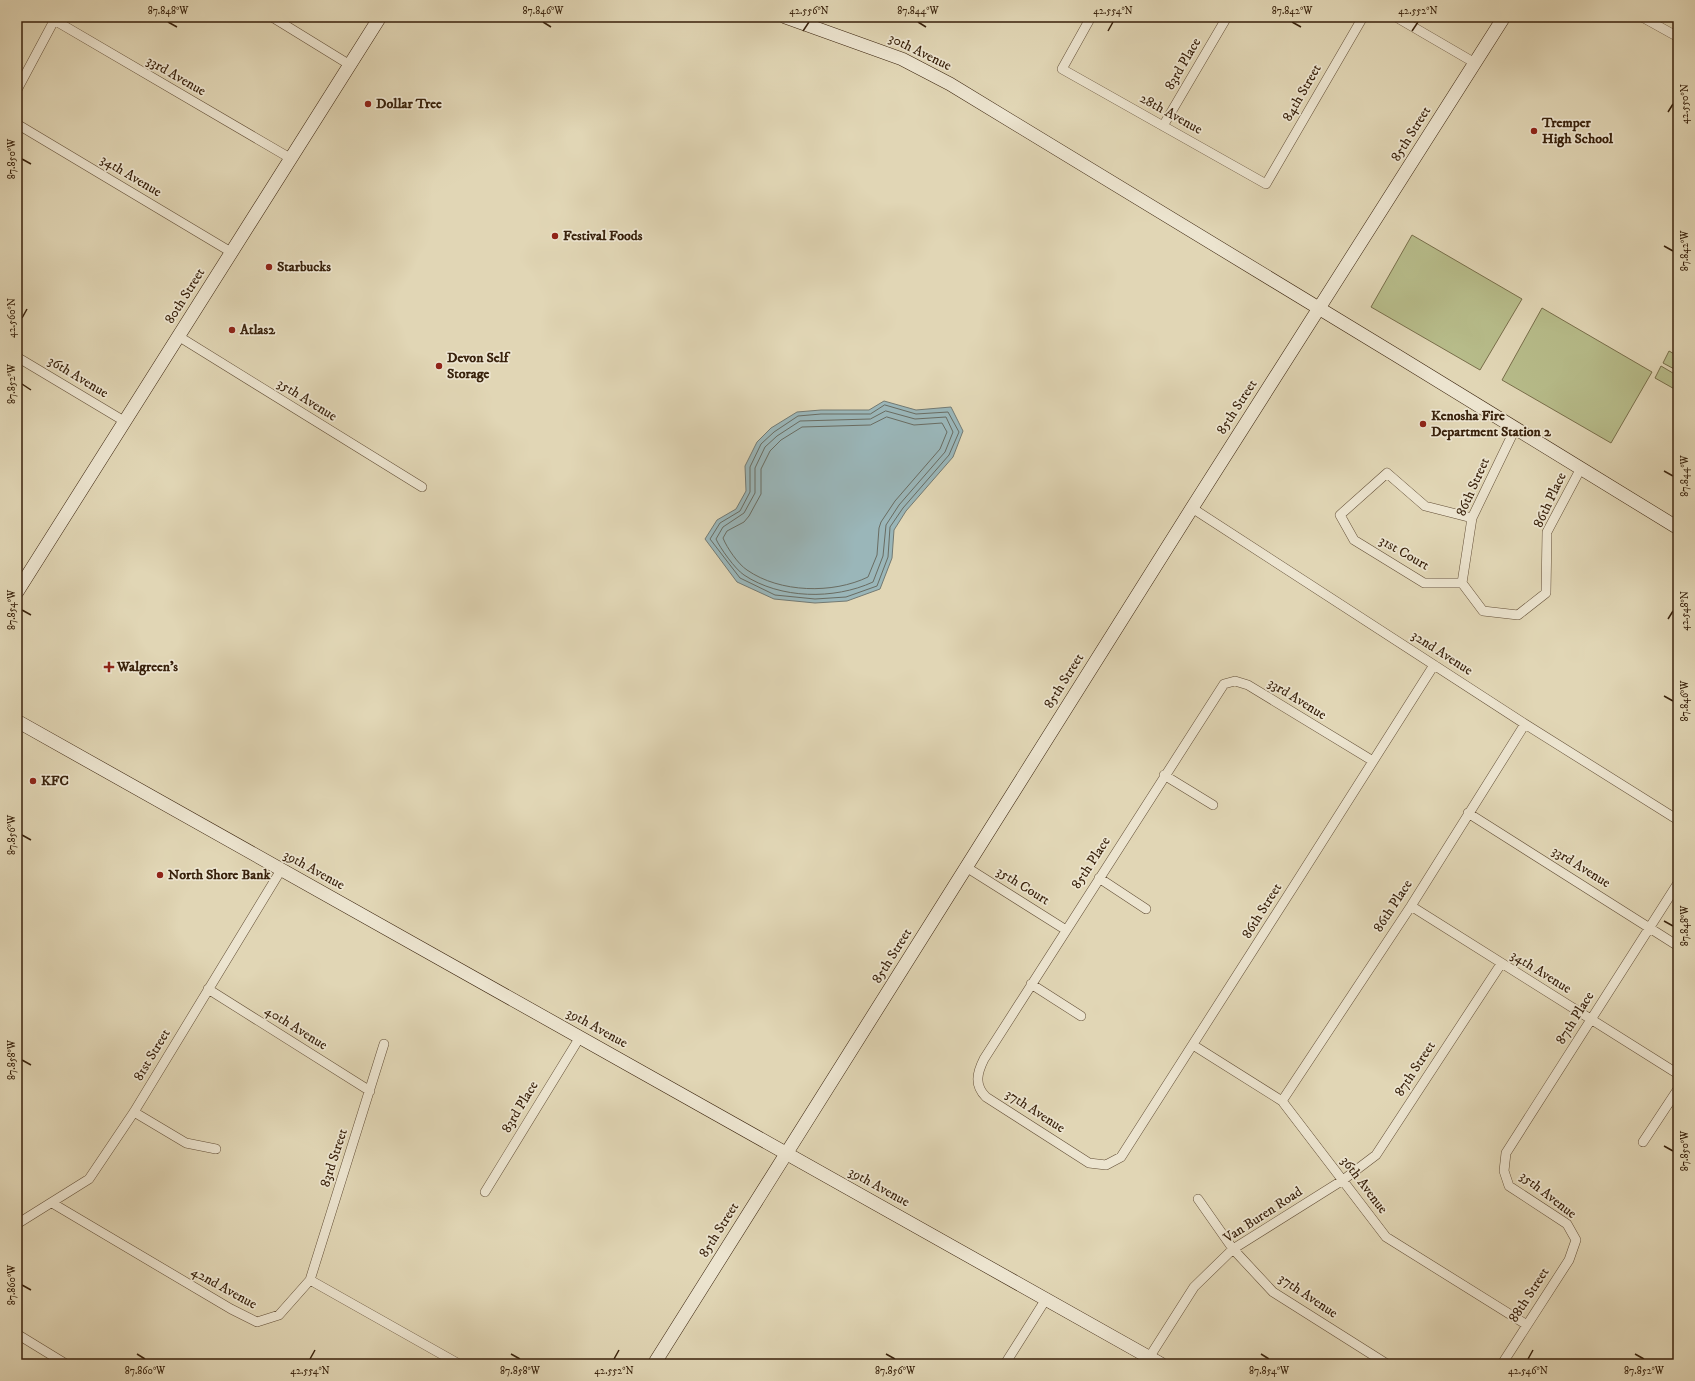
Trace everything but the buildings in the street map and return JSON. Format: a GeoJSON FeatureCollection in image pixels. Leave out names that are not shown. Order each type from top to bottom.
{"type":"FeatureCollection","features":[{"type":"Feature","properties":{"kind":"street"},"geometry":{"type":"LineString","coordinates":[[272,17],[350,65]]}},
{"type":"Feature","properties":{"kind":"street","name":"80th Street"},"geometry":{"type":"LineString","coordinates":[[17,592],[380,17]]}},
{"type":"Feature","properties":{"kind":"street","name":"30th Avenue"},"geometry":{"type":"LineString","coordinates":[[785,17],[902,58],[950,84],[1321,307],[1515,429],[1678,528]]}},
{"type":"Feature","properties":{"kind":"street","name":"28th Avenue"},"geometry":{"type":"LineString","coordinates":[[1091,17],[1062,69],[1266,184]]}},
{"type":"Feature","properties":{"kind":"street","name":"83rd Place"},"geometry":{"type":"LineString","coordinates":[[1163,126],[1226,17]]}},
{"type":"Feature","properties":{"kind":"street","name":"84th Street"},"geometry":{"type":"LineString","coordinates":[[1266,184],[1363,17]]}},
{"type":"Feature","properties":{"kind":"street"},"geometry":{"type":"LineString","coordinates":[[1396,17],[1475,62]]}},
{"type":"Feature","properties":{"kind":"street","name":"85th Street"},"geometry":{"type":"LineString","coordinates":[[654,1364],[1192,508],[1504,17]]}},
{"type":"Feature","properties":{"kind":"street"},"geometry":{"type":"LineString","coordinates":[[1642,17],[1678,37]]}},
{"type":"Feature","properties":{"kind":"street"},"geometry":{"type":"LineString","coordinates":[[17,90],[53,18]]}},
{"type":"Feature","properties":{"kind":"street","name":"33rd Avenue"},"geometry":{"type":"LineString","coordinates":[[53,18],[290,158]]}},
{"type":"Feature","properties":{"kind":"street","name":"34th Avenue"},"geometry":{"type":"LineString","coordinates":[[17,124],[231,252]]}},
{"type":"Feature","properties":{"kind":"street","name":"35th Avenue"},"geometry":{"type":"LineString","coordinates":[[178,336],[422,487]]}},
{"type":"Feature","properties":{"kind":"street","name":"36th Avenue"},"geometry":{"type":"LineString","coordinates":[[17,357],[124,421]]}},
{"type":"Feature","properties":{"kind":"street","name":"86th Street"},"geometry":{"type":"LineString","coordinates":[[1462,583],[1472,518],[1515,429]]}},
{"type":"Feature","properties":{"kind":"street","name":"86th Place"},"geometry":{"type":"LineString","coordinates":[[1462,583],[1483,611],[1518,615],[1546,593],[1547,532],[1581,468]]}},
{"type":"Feature","properties":{"kind":"street","name":"31st Court"},"geometry":{"type":"LineString","coordinates":[[1462,583],[1424,583],[1354,540],[1340,515],[1386,472],[1425,506],[1472,518]]}},
{"type":"Feature","properties":{"kind":"street","name":"32nd Avenue"},"geometry":{"type":"LineString","coordinates":[[1192,508],[1525,724],[1678,820]]}},
{"type":"Feature","properties":{"kind":"street","name":"86th Street"},"geometry":{"type":"LineString","coordinates":[[1106,1165],[1121,1157],[1434,664]]}},
{"type":"Feature","properties":{"kind":"street","name":"85th Place"},"geometry":{"type":"LineString","coordinates":[[977,1082],[978,1070],[984,1059],[1098,878],[1224,684],[1235,681],[1248,685]]}},
{"type":"Feature","properties":{"kind":"street","name":"33rd Avenue"},"geometry":{"type":"LineString","coordinates":[[1248,685],[1372,761]]}},
{"type":"Feature","properties":{"kind":"street","name":"39th Avenue"},"geometry":{"type":"LineString","coordinates":[[17,721],[1046,1299],[1152,1362]]}},
{"type":"Feature","properties":{"kind":"street","name":"86th Place"},"geometry":{"type":"LineString","coordinates":[[1282,1101],[1411,906],[1525,724]]}},
{"type":"Feature","properties":{"kind":"street"},"geometry":{"type":"LineString","coordinates":[[1164,775],[1213,805]]}},
{"type":"Feature","properties":{"kind":"street","name":"33rd Avenue"},"geometry":{"type":"LineString","coordinates":[[1468,813],[1678,946]]}},
{"type":"Feature","properties":{"kind":"street","name":"35th Court"},"geometry":{"type":"LineString","coordinates":[[966,867],[1066,930]]}},
{"type":"Feature","properties":{"kind":"street","name":"81st Street"},"geometry":{"type":"LineString","coordinates":[[17,1224],[89,1179],[134,1112],[281,870]]}},
{"type":"Feature","properties":{"kind":"street"},"geometry":{"type":"LineString","coordinates":[[1098,878],[1146,909]]}},
{"type":"Feature","properties":{"kind":"street","name":"87th Place"},"geometry":{"type":"LineString","coordinates":[[1504,1171],[1506,1153],[1678,883]]}},
{"type":"Feature","properties":{"kind":"street","name":"34th Avenue"},"geometry":{"type":"LineString","coordinates":[[1411,906],[1678,1074]]}},
{"type":"Feature","properties":{"kind":"street","name":"87th Street"},"geometry":{"type":"LineString","coordinates":[[1343,1180],[1376,1155],[1501,964]]}},
{"type":"Feature","properties":{"kind":"street"},"geometry":{"type":"LineString","coordinates":[[1032,984],[1081,1016]]}},
{"type":"Feature","properties":{"kind":"street","name":"40th Avenue"},"geometry":{"type":"LineString","coordinates":[[208,989],[370,1091]]}},
{"type":"Feature","properties":{"kind":"street","name":"83rd Place"},"geometry":{"type":"LineString","coordinates":[[485,1192],[580,1037]]}},
{"type":"Feature","properties":{"kind":"street","name":"83rd Street"},"geometry":{"type":"LineString","coordinates":[[310,1280],[384,1044]]}},
{"type":"Feature","properties":{"kind":"street","name":"36th Avenue"},"geometry":{"type":"LineString","coordinates":[[1193,1045],[1282,1101],[1386,1236],[1527,1325]]}},
{"type":"Feature","properties":{"kind":"street","name":"37th Avenue"},"geometry":{"type":"LineString","coordinates":[[977,1082],[980,1090],[986,1097],[1089,1163],[1106,1165]]}},
{"type":"Feature","properties":{"kind":"street"},"geometry":{"type":"LineString","coordinates":[[1643,1142],[1678,1089]]}},
{"type":"Feature","properties":{"kind":"street"},"geometry":{"type":"LineString","coordinates":[[134,1112],[186,1143],[216,1149]]}},
{"type":"Feature","properties":{"kind":"street","name":"35th Avenue"},"geometry":{"type":"LineString","coordinates":[[1504,1171],[1509,1186],[1568,1224],[1576,1240]]}},
{"type":"Feature","properties":{"kind":"street","name":"Van Buren Road"},"geometry":{"type":"LineString","coordinates":[[1152,1362],[1194,1287],[1233,1249],[1343,1180]]}},
{"type":"Feature","properties":{"kind":"street","name":"37th Avenue"},"geometry":{"type":"LineString","coordinates":[[1198,1198],[1233,1249],[1273,1292],[1387,1364]]}},
{"type":"Feature","properties":{"kind":"street","name":"42nd Avenue"},"geometry":{"type":"LineString","coordinates":[[52,1203],[230,1309],[257,1322],[280,1315],[310,1280]]}},
{"type":"Feature","properties":{"kind":"street","name":"88th Street"},"geometry":{"type":"LineString","coordinates":[[1502,1364],[1569,1260],[1576,1240]]}},
{"type":"Feature","properties":{"kind":"street"},"geometry":{"type":"LineString","coordinates":[[310,1280],[459,1364]]}},
{"type":"Feature","properties":{"kind":"street"},"geometry":{"type":"LineString","coordinates":[[1005,1364],[1046,1299]]}},
{"type":"Feature","properties":{"kind":"street"},"geometry":{"type":"LineString","coordinates":[[17,1334],[66,1364]]}},
{"type":"Feature","properties":{"kind":"green space"},"geometry":{"type":"Polygon","coordinates":[[[1412,235],[1522,299],[1480,370],[1371,307],[1412,235]]]}},
{"type":"Feature","properties":{"kind":"green space"},"geometry":{"type":"Polygon","coordinates":[[[1542,308],[1652,372],[1611,443],[1502,380],[1542,308]]]}},
{"type":"Feature","properties":{"kind":"green space"},"geometry":{"type":"Polygon","coordinates":[[[1669,351],[1678,356],[1678,371],[1663,363],[1669,351]]]}},
{"type":"Feature","properties":{"kind":"green space"},"geometry":{"type":"Polygon","coordinates":[[[1661,366],[1678,376],[1678,391],[1655,378],[1661,366]]]}},
{"type":"Feature","properties":{"kind":"water"},"geometry":{"type":"Polygon","coordinates":[[[884,401],[916,410],[951,407],[963,431],[953,457],[906,511],[894,530],[892,558],[880,589],[847,601],[815,603],[774,599],[737,582],[705,539],[717,520],[736,509],[746,491],[745,466],[757,442],[771,428],[797,412],[821,410],[869,410],[884,401]]]}},
{"type":"Feature","properties":{"kind":"place","name":"Dollar Tree"},"geometry":{"type":"Point","coordinates":[368,104]}},
{"type":"Feature","properties":{"kind":"place","name":"Tremper High School"},"geometry":{"type":"Point","coordinates":[1534,131]}},
{"type":"Feature","properties":{"kind":"place","name":"Festival Foods"},"geometry":{"type":"Point","coordinates":[555,236]}},
{"type":"Feature","properties":{"kind":"place","name":"Starbucks"},"geometry":{"type":"Point","coordinates":[269,267]}},
{"type":"Feature","properties":{"kind":"place","name":"Atlas2"},"geometry":{"type":"Point","coordinates":[232,330]}},
{"type":"Feature","properties":{"kind":"place","name":"Devon Self Storage"},"geometry":{"type":"Point","coordinates":[439,366]}},
{"type":"Feature","properties":{"kind":"place","name":"Kenosha Fire Department Station 2"},"geometry":{"type":"Point","coordinates":[1423,424]}},
{"type":"Feature","properties":{"kind":"place","name":"Walgreen's"},"geometry":{"type":"Point","coordinates":[109,667]}},
{"type":"Feature","properties":{"kind":"place","name":"KFC"},"geometry":{"type":"Point","coordinates":[33,781]}},
{"type":"Feature","properties":{"kind":"place","name":"North Shore Bank"},"geometry":{"type":"Point","coordinates":[160,875]}}]}
